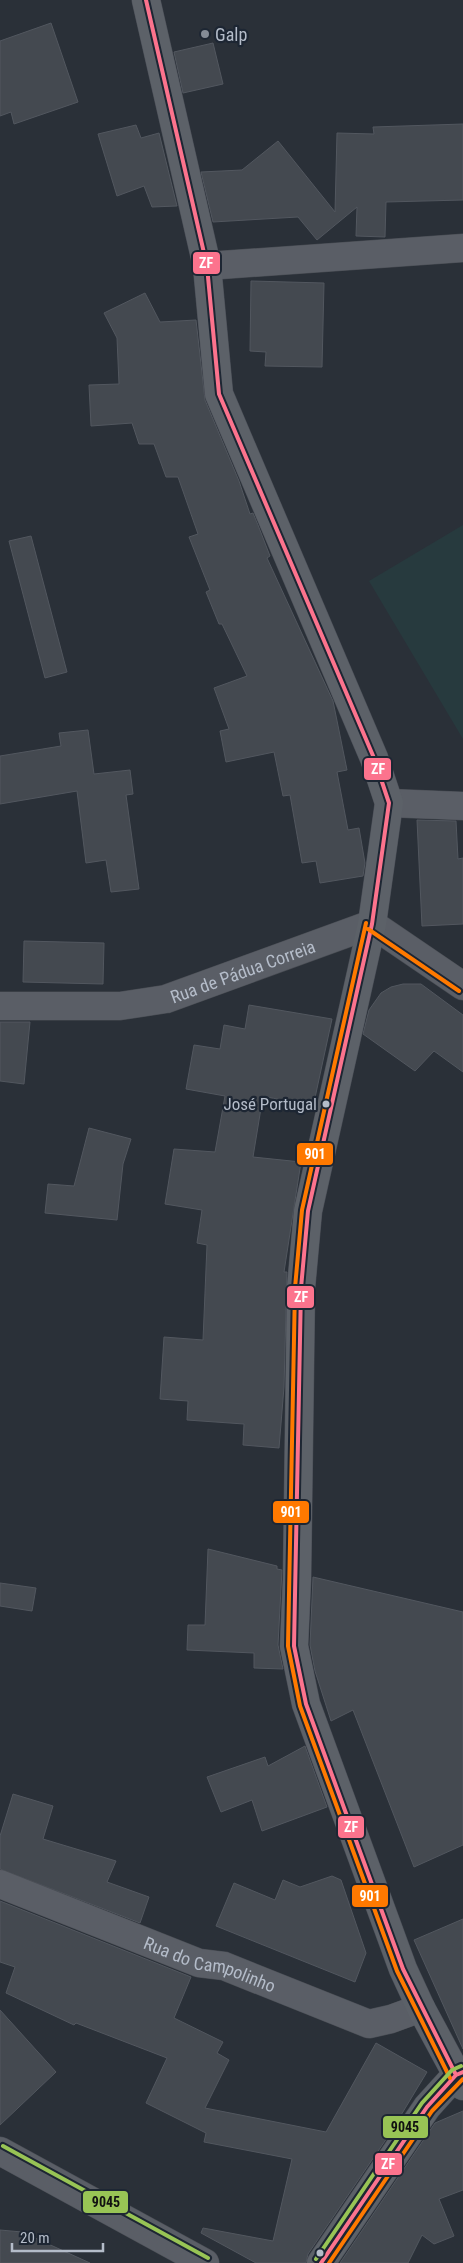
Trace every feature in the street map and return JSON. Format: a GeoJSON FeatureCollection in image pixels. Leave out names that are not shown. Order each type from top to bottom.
{"type":"FeatureCollection","features":[{"type":"Feature","properties":{"kind":"main road"},"geometry":{"type":"LineString","coordinates":[[146,0],[207,266],[219,394],[374,758],[389,804],[372,924],[308,1211],[301,1288],[297,1579],[294,1646],[306,1704],[403,1969],[421,2008],[461,2078],[427,2107],[322,2263]]}},
{"type":"Feature","properties":{"kind":"street"},"geometry":{"type":"LineString","coordinates":[[207,266],[463,248]]}},
{"type":"Feature","properties":{"kind":"street"},"geometry":{"type":"LineString","coordinates":[[389,804],[463,806]]}},
{"type":"Feature","properties":{"kind":"street"},"geometry":{"type":"LineString","coordinates":[[372,924],[463,986]]}},
{"type":"Feature","properties":{"kind":"street","name":"Rua de Pádua Correia"},"geometry":{"type":"LineString","coordinates":[[0,1006],[120,1006],[166,999],[372,924]]}},
{"type":"Feature","properties":{"kind":"street","name":"Rua do Campolinho"},"geometry":{"type":"LineString","coordinates":[[0,1884],[199,1963],[224,1966],[369,2024],[391,2019],[421,2008]]}},
{"type":"Feature","properties":{"kind":"street"},"geometry":{"type":"LineString","coordinates":[[0,2152],[205,2263]]}},
{"type":"Feature","properties":{"kind":"green space"},"geometry":{"type":"Polygon","coordinates":[[[463,525],[463,739],[369,581],[463,525]]]}},
{"type":"Feature","properties":{"kind":"building"},"geometry":{"type":"Polygon","coordinates":[[[51,23],[78,102],[14,124],[11,112],[0,116],[0,41],[51,23]]]}},
{"type":"Feature","properties":{"kind":"building"},"geometry":{"type":"Polygon","coordinates":[[[213,43],[223,84],[183,93],[174,52],[213,43]]]}},
{"type":"Feature","properties":{"kind":"building"},"geometry":{"type":"Polygon","coordinates":[[[463,124],[463,200],[386,202],[385,237],[356,236],[357,207],[317,240],[298,217],[213,222],[201,172],[242,170],[278,141],[335,212],[337,133],[374,134],[373,127],[463,124]]]}},
{"type":"Feature","properties":{"kind":"building"},"geometry":{"type":"Polygon","coordinates":[[[136,125],[141,138],[159,133],[177,206],[152,207],[144,186],[117,196],[98,134],[136,125]]]}},
{"type":"Feature","properties":{"kind":"building"},"geometry":{"type":"Polygon","coordinates":[[[251,281],[324,283],[322,367],[265,366],[266,352],[250,351],[251,281]]]}},
{"type":"Feature","properties":{"kind":"building"},"geometry":{"type":"Polygon","coordinates":[[[145,293],[160,322],[196,320],[205,400],[239,481],[250,514],[253,513],[258,525],[270,556],[267,558],[333,701],[347,770],[337,772],[348,830],[359,828],[365,863],[363,876],[320,883],[316,861],[302,863],[290,795],[283,796],[274,752],[226,762],[220,731],[229,729],[214,688],[247,676],[222,624],[219,624],[206,592],[210,590],[189,537],[198,534],[178,477],[166,477],[154,444],[139,444],[132,423],[91,426],[89,385],[119,384],[117,338],[104,313],[145,293]]]}},
{"type":"Feature","properties":{"kind":"building"},"geometry":{"type":"Polygon","coordinates":[[[31,536],[67,672],[45,678],[9,541],[31,536]]]}},
{"type":"Feature","properties":{"kind":"building"},"geometry":{"type":"Polygon","coordinates":[[[88,730],[94,774],[130,770],[133,794],[126,795],[139,889],[111,892],[106,860],[86,863],[77,791],[0,804],[0,756],[61,746],[59,733],[88,730]]]}},
{"type":"Feature","properties":{"kind":"building"},"geometry":{"type":"Polygon","coordinates":[[[417,820],[456,821],[458,859],[463,858],[463,924],[422,926],[417,820]]]}},
{"type":"Feature","properties":{"kind":"building"},"geometry":{"type":"Polygon","coordinates":[[[24,941],[104,943],[103,984],[23,982],[24,941]]]}},
{"type":"Feature","properties":{"kind":"building"},"geometry":{"type":"Polygon","coordinates":[[[403,984],[421,984],[463,1015],[463,1072],[434,1051],[415,1071],[363,1034],[369,1010],[381,993],[391,987],[403,984]]]}},
{"type":"Feature","properties":{"kind":"building"},"geometry":{"type":"Polygon","coordinates":[[[249,1005],[332,1019],[313,1107],[263,1096],[253,1157],[301,1162],[284,1272],[287,1272],[284,1387],[279,1448],[243,1445],[244,1424],[187,1420],[188,1401],[160,1399],[164,1337],[203,1340],[207,1245],[197,1243],[202,1210],[165,1204],[174,1149],[215,1152],[225,1096],[186,1089],[194,1045],[220,1049],[224,1025],[245,1029],[249,1005]]]}},
{"type":"Feature","properties":{"kind":"building"},"geometry":{"type":"Polygon","coordinates":[[[0,1022],[30,1022],[24,1084],[0,1081],[0,1022]]]}},
{"type":"Feature","properties":{"kind":"building"},"geometry":{"type":"Polygon","coordinates":[[[89,1128],[131,1139],[123,1164],[117,1220],[45,1213],[48,1184],[74,1186],[89,1128]]]}},
{"type":"Feature","properties":{"kind":"building"},"geometry":{"type":"Polygon","coordinates":[[[208,1549],[277,1566],[277,1569],[282,1570],[278,1645],[283,1669],[254,1668],[254,1653],[187,1650],[188,1625],[205,1625],[208,1549]]]}},
{"type":"Feature","properties":{"kind":"building"},"geometry":{"type":"Polygon","coordinates":[[[313,1577],[463,1612],[463,1845],[414,1867],[353,1710],[331,1721],[315,1671],[310,1645],[313,1577]]]}},
{"type":"Feature","properties":{"kind":"building"},"geometry":{"type":"Polygon","coordinates":[[[0,1583],[36,1588],[32,1611],[0,1606],[0,1583]]]}},
{"type":"Feature","properties":{"kind":"building"},"geometry":{"type":"Polygon","coordinates":[[[305,1746],[327,1807],[262,1831],[252,1800],[221,1812],[207,1777],[265,1757],[268,1766],[305,1746]]]}},
{"type":"Feature","properties":{"kind":"building"},"geometry":{"type":"Polygon","coordinates":[[[13,1794],[53,1806],[43,1839],[116,1861],[107,1882],[149,1897],[140,1923],[0,1869],[0,1836],[13,1794]]]}},
{"type":"Feature","properties":{"kind":"building"},"geometry":{"type":"Polygon","coordinates":[[[332,1876],[341,1880],[366,1953],[355,1982],[216,1926],[234,1883],[275,1900],[283,1880],[300,1887],[332,1876]]]}},
{"type":"Feature","properties":{"kind":"building"},"geometry":{"type":"Polygon","coordinates":[[[0,1901],[191,1977],[174,2018],[223,2042],[217,2053],[229,2060],[205,2108],[326,2132],[376,2043],[427,2072],[389,2135],[308,2254],[306,2263],[256,2263],[201,2233],[203,2228],[273,2241],[292,2159],[204,2142],[206,2133],[146,2103],[167,2058],[76,2023],[74,2025],[6,1993],[15,1967],[0,1962],[0,1901]]]}},
{"type":"Feature","properties":{"kind":"building"},"geometry":{"type":"Polygon","coordinates":[[[463,1919],[463,2049],[414,1940],[463,1919]]]}},
{"type":"Feature","properties":{"kind":"building"},"geometry":{"type":"Polygon","coordinates":[[[0,2010],[56,2072],[0,2125],[0,2010]]]}},
{"type":"Feature","properties":{"kind":"building"},"geometry":{"type":"Polygon","coordinates":[[[463,2111],[463,2190],[439,2199],[454,2236],[434,2244],[422,2235],[408,2263],[340,2263],[435,2123],[463,2111]]]}},
{"type":"Feature","properties":{"kind":"building"},"geometry":{"type":"Polygon","coordinates":[[[0,2230],[22,2232],[90,2263],[0,2263],[0,2230]]]}},
{"type":"Feature","properties":{"kind":"transit line","name":"ZF"},"geometry":{"type":"LineString","coordinates":[[146,0],[207,266],[219,394],[374,758],[389,803],[372,924],[308,1211],[301,1288],[294,1646],[306,1704],[403,1969],[456,2075]]}},
{"type":"Feature","properties":{"kind":"transit line","name":"901"},"geometry":{"type":"LineString","coordinates":[[366,923],[302,1210],[295,1288],[288,1646],[300,1706],[397,1971],[450,2078]]}},
{"type":"Feature","properties":{"kind":"transit line","name":"901"},"geometry":{"type":"LineString","coordinates":[[368,929],[459,991]]}},
{"type":"Feature","properties":{"kind":"transit line","name":"9045"},"geometry":{"type":"LineString","coordinates":[[316,2259],[422,2103],[452,2070],[461,2066]]}},
{"type":"Feature","properties":{"kind":"transit line","name":"ZF"},"geometry":{"type":"LineString","coordinates":[[321,2263],[427,2107],[456,2075],[463,2072]]}},
{"type":"Feature","properties":{"kind":"transit line","name":"901"},"geometry":{"type":"LineString","coordinates":[[329,2263],[432,2111],[463,2079]]}},
{"type":"Feature","properties":{"kind":"transit line","name":"9045"},"geometry":{"type":"LineString","coordinates":[[3,2146],[208,2258]]}},
{"type":"Feature","properties":{"kind":"place","name":"Galp"},"geometry":{"type":"Point","coordinates":[205,34]}},
{"type":"Feature","properties":{"kind":"place","name":"José Portugal"},"geometry":{"type":"Point","coordinates":[326,1104]}}]}
